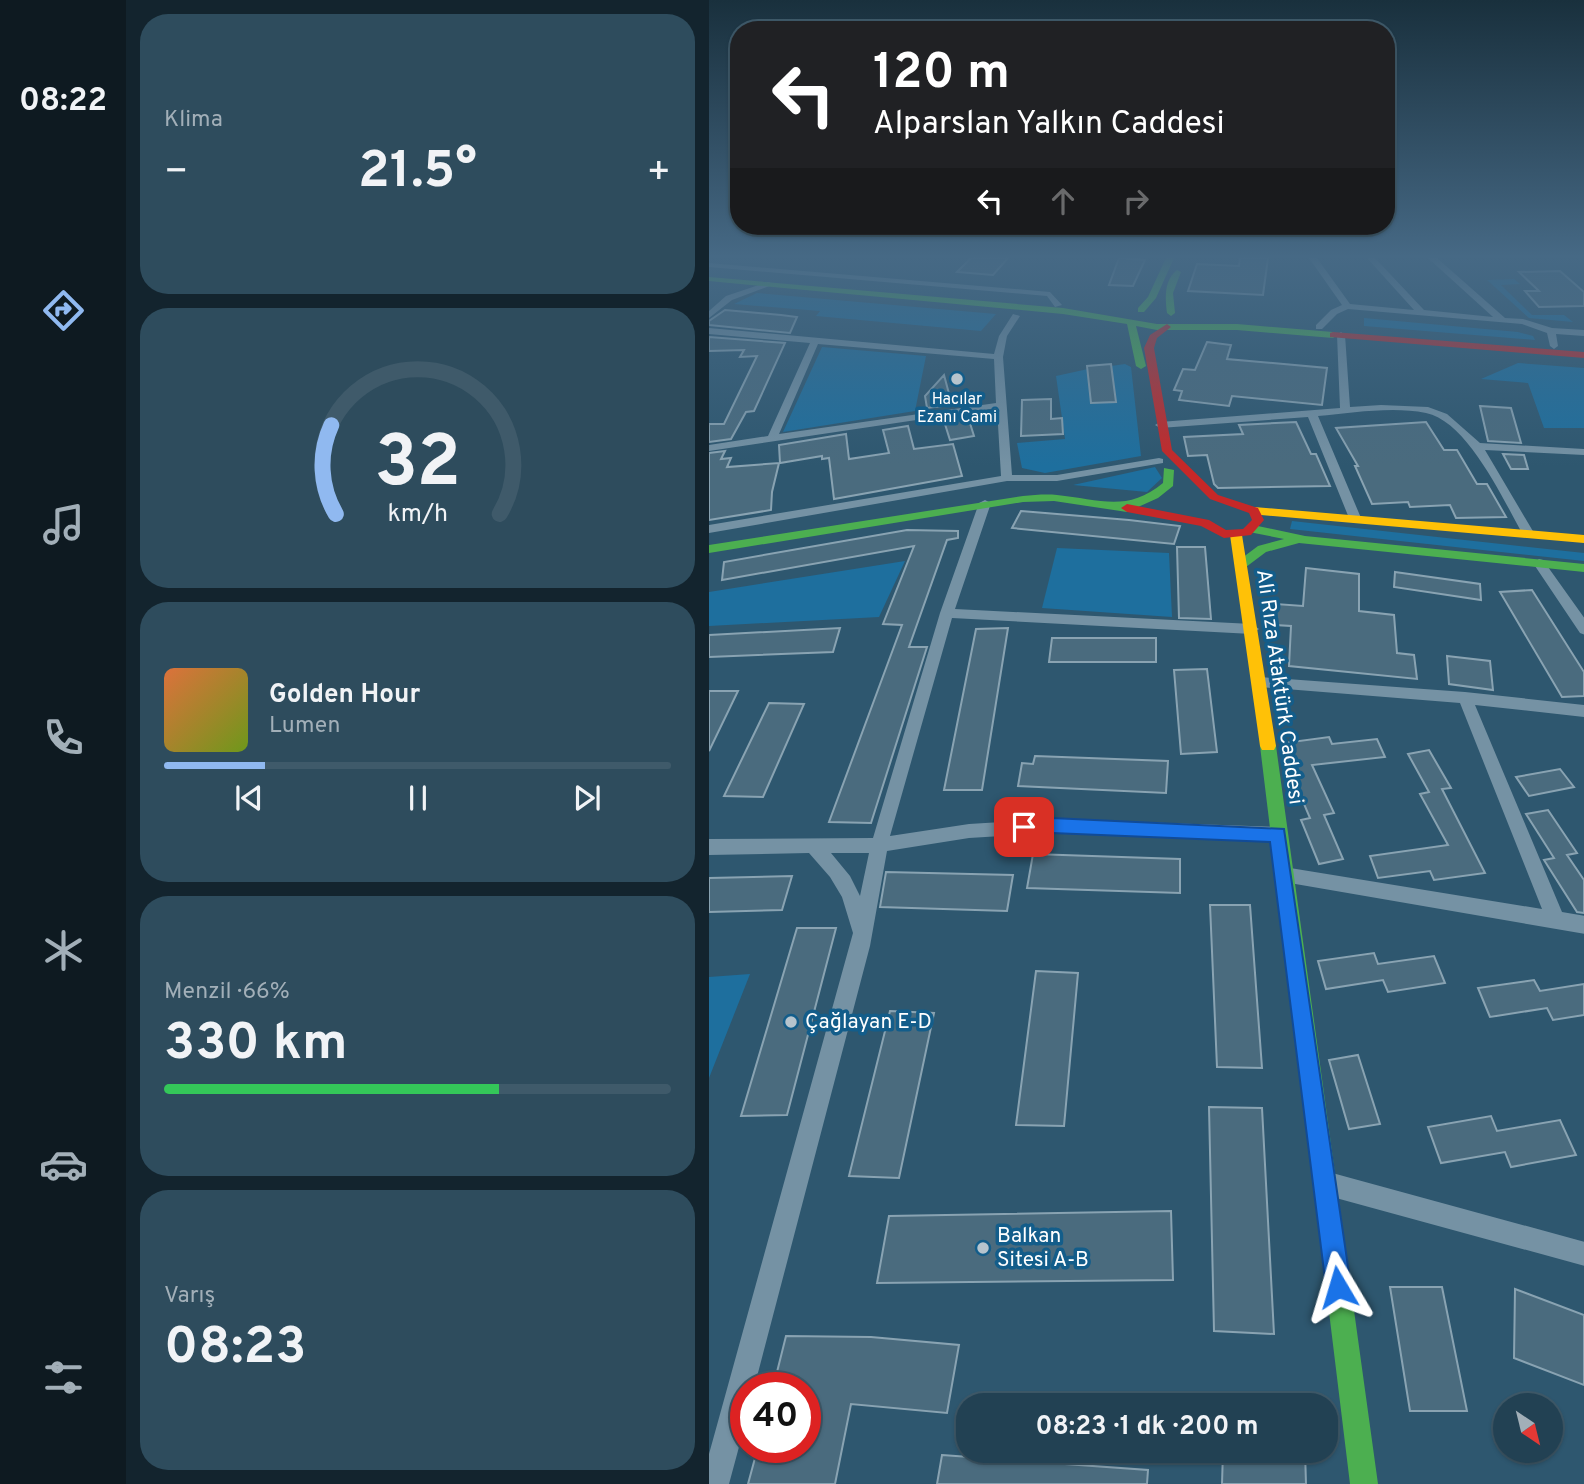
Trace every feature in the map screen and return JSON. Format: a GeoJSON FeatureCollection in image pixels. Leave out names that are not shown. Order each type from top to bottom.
{"type":"FeatureCollection","features":[{"type":"Feature","properties":{"kind":"main road"},"geometry":{"type":"LineString","coordinates":[[1137,327],[1148,441],[1163,465],[1207,516],[1216,531],[1236,534],[1253,529],[1305,540],[1584,568]]}},
{"type":"Feature","properties":{"kind":"main road"},"geometry":{"type":"LineString","coordinates":[[1162,327],[1153,337],[1149,348],[1159,425],[1167,451],[1214,497],[1254,511],[1584,539]]}},
{"type":"Feature","properties":{"kind":"main road"},"geometry":{"type":"LineString","coordinates":[[1242,327],[1584,355]]}},
{"type":"Feature","properties":{"kind":"main road"},"geometry":{"type":"LineString","coordinates":[[1324,327],[1552,338],[1584,348]]}},
{"type":"Feature","properties":{"kind":"main road"},"geometry":{"type":"LineString","coordinates":[[1122,506],[1141,502],[1163,491],[1169,484],[1163,465]]}},
{"type":"Feature","properties":{"kind":"main road"},"geometry":{"type":"LineString","coordinates":[[709,549],[985,503],[1054,498],[1207,516],[1232,503]]}},
{"type":"Feature","properties":{"kind":"main road"},"geometry":{"type":"LineString","coordinates":[[1253,529],[1258,520],[1254,511]]}},
{"type":"Feature","properties":{"kind":"main road","name":"Ali Rıza Ataktürk Caddesi"},"geometry":{"type":"LineString","coordinates":[[1236,534],[1260,682],[1363,1477]]}},
{"type":"Feature","properties":{"kind":"main road"},"geometry":{"type":"LineString","coordinates":[[1242,564],[1262,549],[1283,542],[1305,540]]}},
{"type":"Feature","properties":{"kind":"main road"},"geometry":{"type":"LineString","coordinates":[[1363,1477],[1372,1484]]}},
{"type":"Feature","properties":{"kind":"street"},"geometry":{"type":"LineString","coordinates":[[1007,478],[998,357],[1003,336],[1009,327]]}},
{"type":"Feature","properties":{"kind":"street"},"geometry":{"type":"LineString","coordinates":[[1522,327],[1552,338],[1584,333]]}},
{"type":"Feature","properties":{"kind":"street"},"geometry":{"type":"LineString","coordinates":[[709,331],[998,357]]}},
{"type":"Feature","properties":{"kind":"street"},"geometry":{"type":"LineString","coordinates":[[1341,335],[1345,411]]}},
{"type":"Feature","properties":{"kind":"street"},"geometry":{"type":"LineString","coordinates":[[772,439],[815,341]]}},
{"type":"Feature","properties":{"kind":"street"},"geometry":{"type":"LineString","coordinates":[[709,448],[1000,405]]}},
{"type":"Feature","properties":{"kind":"street"},"geometry":{"type":"LineString","coordinates":[[1159,425],[1411,407],[1428,410],[1443,416],[1477,446],[1528,533]]}},
{"type":"Feature","properties":{"kind":"street"},"geometry":{"type":"LineString","coordinates":[[1312,414],[1355,518]]}},
{"type":"Feature","properties":{"kind":"street"},"geometry":{"type":"LineString","coordinates":[[1477,446],[1584,452]]}},
{"type":"Feature","properties":{"kind":"street"},"geometry":{"type":"LineString","coordinates":[[709,529],[1007,478],[1057,478],[1163,465]]}},
{"type":"Feature","properties":{"kind":"street"},"geometry":{"type":"LineString","coordinates":[[715,1484],[860,946],[879,845],[947,613],[985,503]]}},
{"type":"Feature","properties":{"kind":"street"},"geometry":{"type":"LineString","coordinates":[[1539,563],[1584,630]]}},
{"type":"Feature","properties":{"kind":"street"},"geometry":{"type":"LineString","coordinates":[[947,613],[1252,629]]}},
{"type":"Feature","properties":{"kind":"street"},"geometry":{"type":"LineString","coordinates":[[1260,682],[1584,710]]}},
{"type":"Feature","properties":{"kind":"street"},"geometry":{"type":"LineString","coordinates":[[1465,698],[1556,920]]}},
{"type":"Feature","properties":{"kind":"street"},"geometry":{"type":"LineString","coordinates":[[709,847],[879,845],[969,831],[1052,825],[1278,834]]}},
{"type":"Feature","properties":{"kind":"street"},"geometry":{"type":"LineString","coordinates":[[812,845],[836,870],[850,892],[860,924],[860,946]]}},
{"type":"Feature","properties":{"kind":"street"},"geometry":{"type":"LineString","coordinates":[[1285,875],[1584,925]]}},
{"type":"Feature","properties":{"kind":"street"},"geometry":{"type":"LineString","coordinates":[[1326,1183],[1584,1254]]}},
{"type":"Feature","properties":{"kind":"shaded area"},"geometry":{"type":"Polygon","coordinates":[[[940,327],[984,327],[981,331],[940,327]]]}},
{"type":"Feature","properties":{"kind":"shaded area"},"geometry":{"type":"Polygon","coordinates":[[[1379,327],[1466,327],[1518,332],[1533,336],[1535,340],[1379,327]]]}},
{"type":"Feature","properties":{"kind":"shaded area"},"geometry":{"type":"Polygon","coordinates":[[[822,347],[926,356],[915,411],[783,432],[822,347]]]}},
{"type":"Feature","properties":{"kind":"shaded area"},"geometry":{"type":"Polygon","coordinates":[[[1518,363],[1584,368],[1584,428],[1544,428],[1528,383],[1481,379],[1518,363]]]}},
{"type":"Feature","properties":{"kind":"shaded area"},"geometry":{"type":"Polygon","coordinates":[[[1125,364],[1131,367],[1141,456],[1045,473],[1022,468],[1017,443],[1065,439],[1056,376],[1088,369],[1115,402],[1111,366],[1125,364]]]}},
{"type":"Feature","properties":{"kind":"shaded area"},"geometry":{"type":"Polygon","coordinates":[[[1155,467],[1162,478],[1147,492],[1073,485],[1155,467]]]}},
{"type":"Feature","properties":{"kind":"shaded area"},"geometry":{"type":"Polygon","coordinates":[[[1292,521],[1584,553],[1584,561],[1290,529],[1292,521]]]}},
{"type":"Feature","properties":{"kind":"shaded area"},"geometry":{"type":"Polygon","coordinates":[[[1057,548],[1169,553],[1172,617],[1042,608],[1057,548]]]}},
{"type":"Feature","properties":{"kind":"shaded area"},"geometry":{"type":"Polygon","coordinates":[[[905,561],[879,617],[709,626],[709,592],[905,561]]]}},
{"type":"Feature","properties":{"kind":"shaded area"},"geometry":{"type":"Polygon","coordinates":[[[750,974],[709,1078],[709,977],[750,974]]]}},
{"type":"Feature","properties":{"kind":"building"},"geometry":{"type":"Polygon","coordinates":[[[732,327],[793,327],[790,333],[732,327]]]}},
{"type":"Feature","properties":{"kind":"building"},"geometry":{"type":"Polygon","coordinates":[[[709,337],[785,343],[754,411],[746,412],[731,439],[709,442],[709,424],[724,424],[757,356],[740,357],[744,350],[709,351],[709,337]]]}},
{"type":"Feature","properties":{"kind":"building"},"geometry":{"type":"Polygon","coordinates":[[[1207,342],[1231,345],[1227,359],[1327,368],[1322,405],[1232,396],[1229,406],[1179,400],[1182,391],[1174,390],[1183,369],[1195,370],[1207,342]]]}},
{"type":"Feature","properties":{"kind":"building"},"geometry":{"type":"Polygon","coordinates":[[[1111,364],[1116,402],[1091,403],[1087,366],[1111,364]]]}},
{"type":"Feature","properties":{"kind":"building"},"geometry":{"type":"Polygon","coordinates":[[[944,375],[952,405],[927,408],[925,396],[944,375]]]}},
{"type":"Feature","properties":{"kind":"building"},"geometry":{"type":"Polygon","coordinates":[[[1051,399],[1051,419],[1062,418],[1063,434],[1021,436],[1022,400],[1051,399]]]}},
{"type":"Feature","properties":{"kind":"building"},"geometry":{"type":"Polygon","coordinates":[[[1480,406],[1511,408],[1521,443],[1488,441],[1480,406]]]}},
{"type":"Feature","properties":{"kind":"building"},"geometry":{"type":"Polygon","coordinates":[[[968,417],[974,436],[950,440],[944,421],[968,417]]]}},
{"type":"Feature","properties":{"kind":"building"},"geometry":{"type":"Polygon","coordinates":[[[1296,422],[1311,454],[1316,454],[1330,486],[1218,488],[1214,484],[1207,455],[1188,456],[1184,437],[1243,434],[1239,425],[1296,422]]]}},
{"type":"Feature","properties":{"kind":"building"},"geometry":{"type":"Polygon","coordinates":[[[1426,422],[1444,450],[1457,450],[1477,484],[1487,484],[1506,517],[1456,518],[1450,505],[1410,507],[1408,502],[1372,504],[1355,466],[1358,466],[1336,428],[1426,422]]]}},
{"type":"Feature","properties":{"kind":"building"},"geometry":{"type":"Polygon","coordinates":[[[908,426],[914,449],[953,444],[962,476],[834,499],[829,458],[822,459],[822,456],[780,463],[779,445],[846,434],[849,459],[889,453],[883,430],[908,426]]]}},
{"type":"Feature","properties":{"kind":"building"},"geometry":{"type":"Polygon","coordinates":[[[725,451],[721,459],[731,458],[727,467],[779,463],[771,510],[709,520],[709,453],[725,451]]]}},
{"type":"Feature","properties":{"kind":"building"},"geometry":{"type":"Polygon","coordinates":[[[1503,454],[1524,455],[1528,469],[1511,469],[1503,454]]]}},
{"type":"Feature","properties":{"kind":"building"},"geometry":{"type":"Polygon","coordinates":[[[1021,511],[1180,526],[1174,544],[1012,528],[1021,511]]]}},
{"type":"Feature","properties":{"kind":"building"},"geometry":{"type":"Polygon","coordinates":[[[907,530],[958,531],[958,538],[947,540],[909,647],[927,647],[871,823],[829,822],[902,625],[883,624],[914,546],[722,580],[724,562],[907,530]]]}},
{"type":"Feature","properties":{"kind":"building"},"geometry":{"type":"Polygon","coordinates":[[[1177,547],[1205,547],[1211,619],[1179,618],[1177,547]]]}},
{"type":"Feature","properties":{"kind":"building"},"geometry":{"type":"Polygon","coordinates":[[[1306,568],[1359,574],[1359,611],[1394,615],[1397,653],[1414,655],[1417,679],[1289,666],[1291,626],[1275,625],[1276,604],[1303,606],[1306,568]]]}},
{"type":"Feature","properties":{"kind":"building"},"geometry":{"type":"Polygon","coordinates":[[[1395,572],[1480,584],[1481,600],[1394,587],[1395,572]]]}},
{"type":"Feature","properties":{"kind":"building"},"geometry":{"type":"Polygon","coordinates":[[[1532,590],[1584,672],[1584,696],[1562,697],[1500,592],[1532,590]]]}},
{"type":"Feature","properties":{"kind":"building"},"geometry":{"type":"Polygon","coordinates":[[[840,628],[833,652],[709,657],[709,635],[840,628]]]}},
{"type":"Feature","properties":{"kind":"building"},"geometry":{"type":"Polygon","coordinates":[[[1008,628],[982,790],[944,790],[976,629],[1008,628]]]}},
{"type":"Feature","properties":{"kind":"building"},"geometry":{"type":"Polygon","coordinates":[[[1052,638],[1156,638],[1156,662],[1049,662],[1052,638]]]}},
{"type":"Feature","properties":{"kind":"building"},"geometry":{"type":"Polygon","coordinates":[[[1447,656],[1490,661],[1493,690],[1449,684],[1447,656]]]}},
{"type":"Feature","properties":{"kind":"building"},"geometry":{"type":"Polygon","coordinates":[[[1207,669],[1217,752],[1181,754],[1174,670],[1207,669]]]}},
{"type":"Feature","properties":{"kind":"building"},"geometry":{"type":"Polygon","coordinates":[[[709,691],[738,691],[709,751],[709,691]]]}},
{"type":"Feature","properties":{"kind":"building"},"geometry":{"type":"Polygon","coordinates":[[[769,703],[804,704],[763,797],[724,796],[769,703]]]}},
{"type":"Feature","properties":{"kind":"building"},"geometry":{"type":"Polygon","coordinates":[[[1329,737],[1332,744],[1377,739],[1385,757],[1312,765],[1334,813],[1324,815],[1343,859],[1319,864],[1301,820],[1310,818],[1293,778],[1284,743],[1329,737]]]}},
{"type":"Feature","properties":{"kind":"building"},"geometry":{"type":"Polygon","coordinates":[[[1429,750],[1451,788],[1442,789],[1485,873],[1434,880],[1430,871],[1378,878],[1370,856],[1448,845],[1420,794],[1429,792],[1408,754],[1429,750]]]}},
{"type":"Feature","properties":{"kind":"building"},"geometry":{"type":"Polygon","coordinates":[[[1035,756],[1168,761],[1166,793],[1018,786],[1022,763],[1033,764],[1035,756]]]}},
{"type":"Feature","properties":{"kind":"building"},"geometry":{"type":"Polygon","coordinates":[[[1560,769],[1574,787],[1529,796],[1516,777],[1560,769]]]}},
{"type":"Feature","properties":{"kind":"building"},"geometry":{"type":"Polygon","coordinates":[[[1548,810],[1577,853],[1567,855],[1584,880],[1584,913],[1577,912],[1544,860],[1554,858],[1526,814],[1548,810]]]}},
{"type":"Feature","properties":{"kind":"building"},"geometry":{"type":"Polygon","coordinates":[[[1033,854],[1180,859],[1180,893],[1027,888],[1033,854]]]}},
{"type":"Feature","properties":{"kind":"building"},"geometry":{"type":"Polygon","coordinates":[[[886,872],[1013,875],[1007,911],[880,907],[886,872]]]}},
{"type":"Feature","properties":{"kind":"building"},"geometry":{"type":"Polygon","coordinates":[[[792,876],[782,910],[709,912],[709,878],[792,876]]]}},
{"type":"Feature","properties":{"kind":"building"},"geometry":{"type":"Polygon","coordinates":[[[1210,905],[1250,905],[1262,1068],[1217,1067],[1210,905]]]}},
{"type":"Feature","properties":{"kind":"building","name":"Çağlayan E-D"},"geometry":{"type":"Polygon","coordinates":[[[797,928],[836,928],[787,1115],[741,1116],[797,928]]]}},
{"type":"Feature","properties":{"kind":"building"},"geometry":{"type":"Polygon","coordinates":[[[1374,953],[1378,964],[1434,956],[1445,983],[1388,992],[1383,980],[1326,989],[1318,961],[1374,953]]]}},
{"type":"Feature","properties":{"kind":"building"},"geometry":{"type":"Polygon","coordinates":[[[1036,971],[1078,973],[1064,1126],[1016,1125],[1036,971]]]}},
{"type":"Feature","properties":{"kind":"building"},"geometry":{"type":"Polygon","coordinates":[[[1534,980],[1540,991],[1584,984],[1584,1015],[1553,1020],[1547,1008],[1490,1017],[1478,988],[1534,980]]]}},
{"type":"Feature","properties":{"kind":"building"},"geometry":{"type":"Polygon","coordinates":[[[890,1011],[934,1013],[899,1178],[849,1176],[890,1011]]]}},
{"type":"Feature","properties":{"kind":"building"},"geometry":{"type":"Polygon","coordinates":[[[1358,1055],[1380,1124],[1349,1129],[1329,1060],[1358,1055]]]}},
{"type":"Feature","properties":{"kind":"building"},"geometry":{"type":"Polygon","coordinates":[[[1209,1107],[1262,1108],[1274,1334],[1214,1331],[1209,1107]]]}},
{"type":"Feature","properties":{"kind":"building"},"geometry":{"type":"Polygon","coordinates":[[[1491,1116],[1497,1131],[1560,1120],[1576,1155],[1511,1167],[1505,1152],[1441,1163],[1428,1127],[1491,1116]]]}},
{"type":"Feature","properties":{"kind":"building","name":"Balkan Sitesi A-B"},"geometry":{"type":"Polygon","coordinates":[[[1171,1211],[1173,1280],[877,1283],[889,1216],[1171,1211]]]}},
{"type":"Feature","properties":{"kind":"building"},"geometry":{"type":"Polygon","coordinates":[[[1390,1287],[1442,1287],[1467,1411],[1410,1411],[1390,1287]]]}},
{"type":"Feature","properties":{"kind":"building"},"geometry":{"type":"Polygon","coordinates":[[[1515,1289],[1584,1315],[1584,1385],[1514,1358],[1515,1289]]]}},
{"type":"Feature","properties":{"kind":"building"},"geometry":{"type":"Polygon","coordinates":[[[786,1336],[871,1337],[959,1345],[947,1413],[851,1404],[835,1484],[748,1484],[754,1463],[821,1463],[821,1372],[777,1372],[786,1336]]]}},
{"type":"Feature","properties":{"kind":"building"},"geometry":{"type":"Polygon","coordinates":[[[942,1455],[956,1456],[956,1463],[1052,1463],[1148,1470],[1147,1484],[937,1484],[942,1455]]]}},
{"type":"Feature","properties":{"kind":"building"},"geometry":{"type":"Polygon","coordinates":[[[1223,1463],[1305,1463],[1306,1484],[1222,1484],[1223,1463]]]}},
{"type":"Feature","properties":{"kind":"traffic: fast"},"geometry":{"type":"LineString","coordinates":[[1132,327],[1141,366]]}},
{"type":"Feature","properties":{"kind":"traffic: fast"},"geometry":{"type":"LineString","coordinates":[[1240,327],[1333,335]]}},
{"type":"Feature","properties":{"kind":"traffic: fast"},"geometry":{"type":"LineString","coordinates":[[1125,506],[1149,498],[1169,484],[1168,470]]}},
{"type":"Feature","properties":{"kind":"traffic: fast"},"geometry":{"type":"LineString","coordinates":[[709,549],[1023,499],[1054,498],[1127,508]]}},
{"type":"Feature","properties":{"kind":"traffic: fast"},"geometry":{"type":"LineString","coordinates":[[1253,529],[1305,540],[1585,568]]}},
{"type":"Feature","properties":{"kind":"traffic: fast"},"geometry":{"type":"LineString","coordinates":[[1242,564],[1262,549],[1295,540]]}},
{"type":"Feature","properties":{"kind":"traffic: fast"},"geometry":{"type":"LineString","coordinates":[[1268,746],[1364,1484]]}},
{"type":"Feature","properties":{"kind":"traffic: slow"},"geometry":{"type":"LineString","coordinates":[[1254,511],[1585,539]]}},
{"type":"Feature","properties":{"kind":"traffic: slow"},"geometry":{"type":"LineString","coordinates":[[1236,535],[1268,746]]}},
{"type":"Feature","properties":{"kind":"traffic: jam"},"geometry":{"type":"LineString","coordinates":[[1127,508],[1205,523],[1224,534],[1247,532],[1258,520],[1254,511],[1214,497],[1167,451],[1149,348],[1153,337],[1167,327]]}},
{"type":"Feature","properties":{"kind":"traffic: jam"},"geometry":{"type":"LineString","coordinates":[[1333,335],[1585,355]]}},
{"type":"Feature","properties":{"kind":"place","name":"Hacılar Ezanı Cami"},"geometry":{"type":"Point","coordinates":[957,379]}},
{"type":"Feature","properties":{"kind":"place","name":"Çağlayan E-D"},"geometry":{"type":"Point","coordinates":[791,1022]}},
{"type":"Feature","properties":{"kind":"place","name":"Balkan Sitesi A-B"},"geometry":{"type":"Point","coordinates":[983,1248]}},
{"type":"Feature","properties":{"kind":"route"},"geometry":{"type":"LineString","coordinates":[[1024,827],[1052,825],[1278,834],[1338,1287]]}}]}
